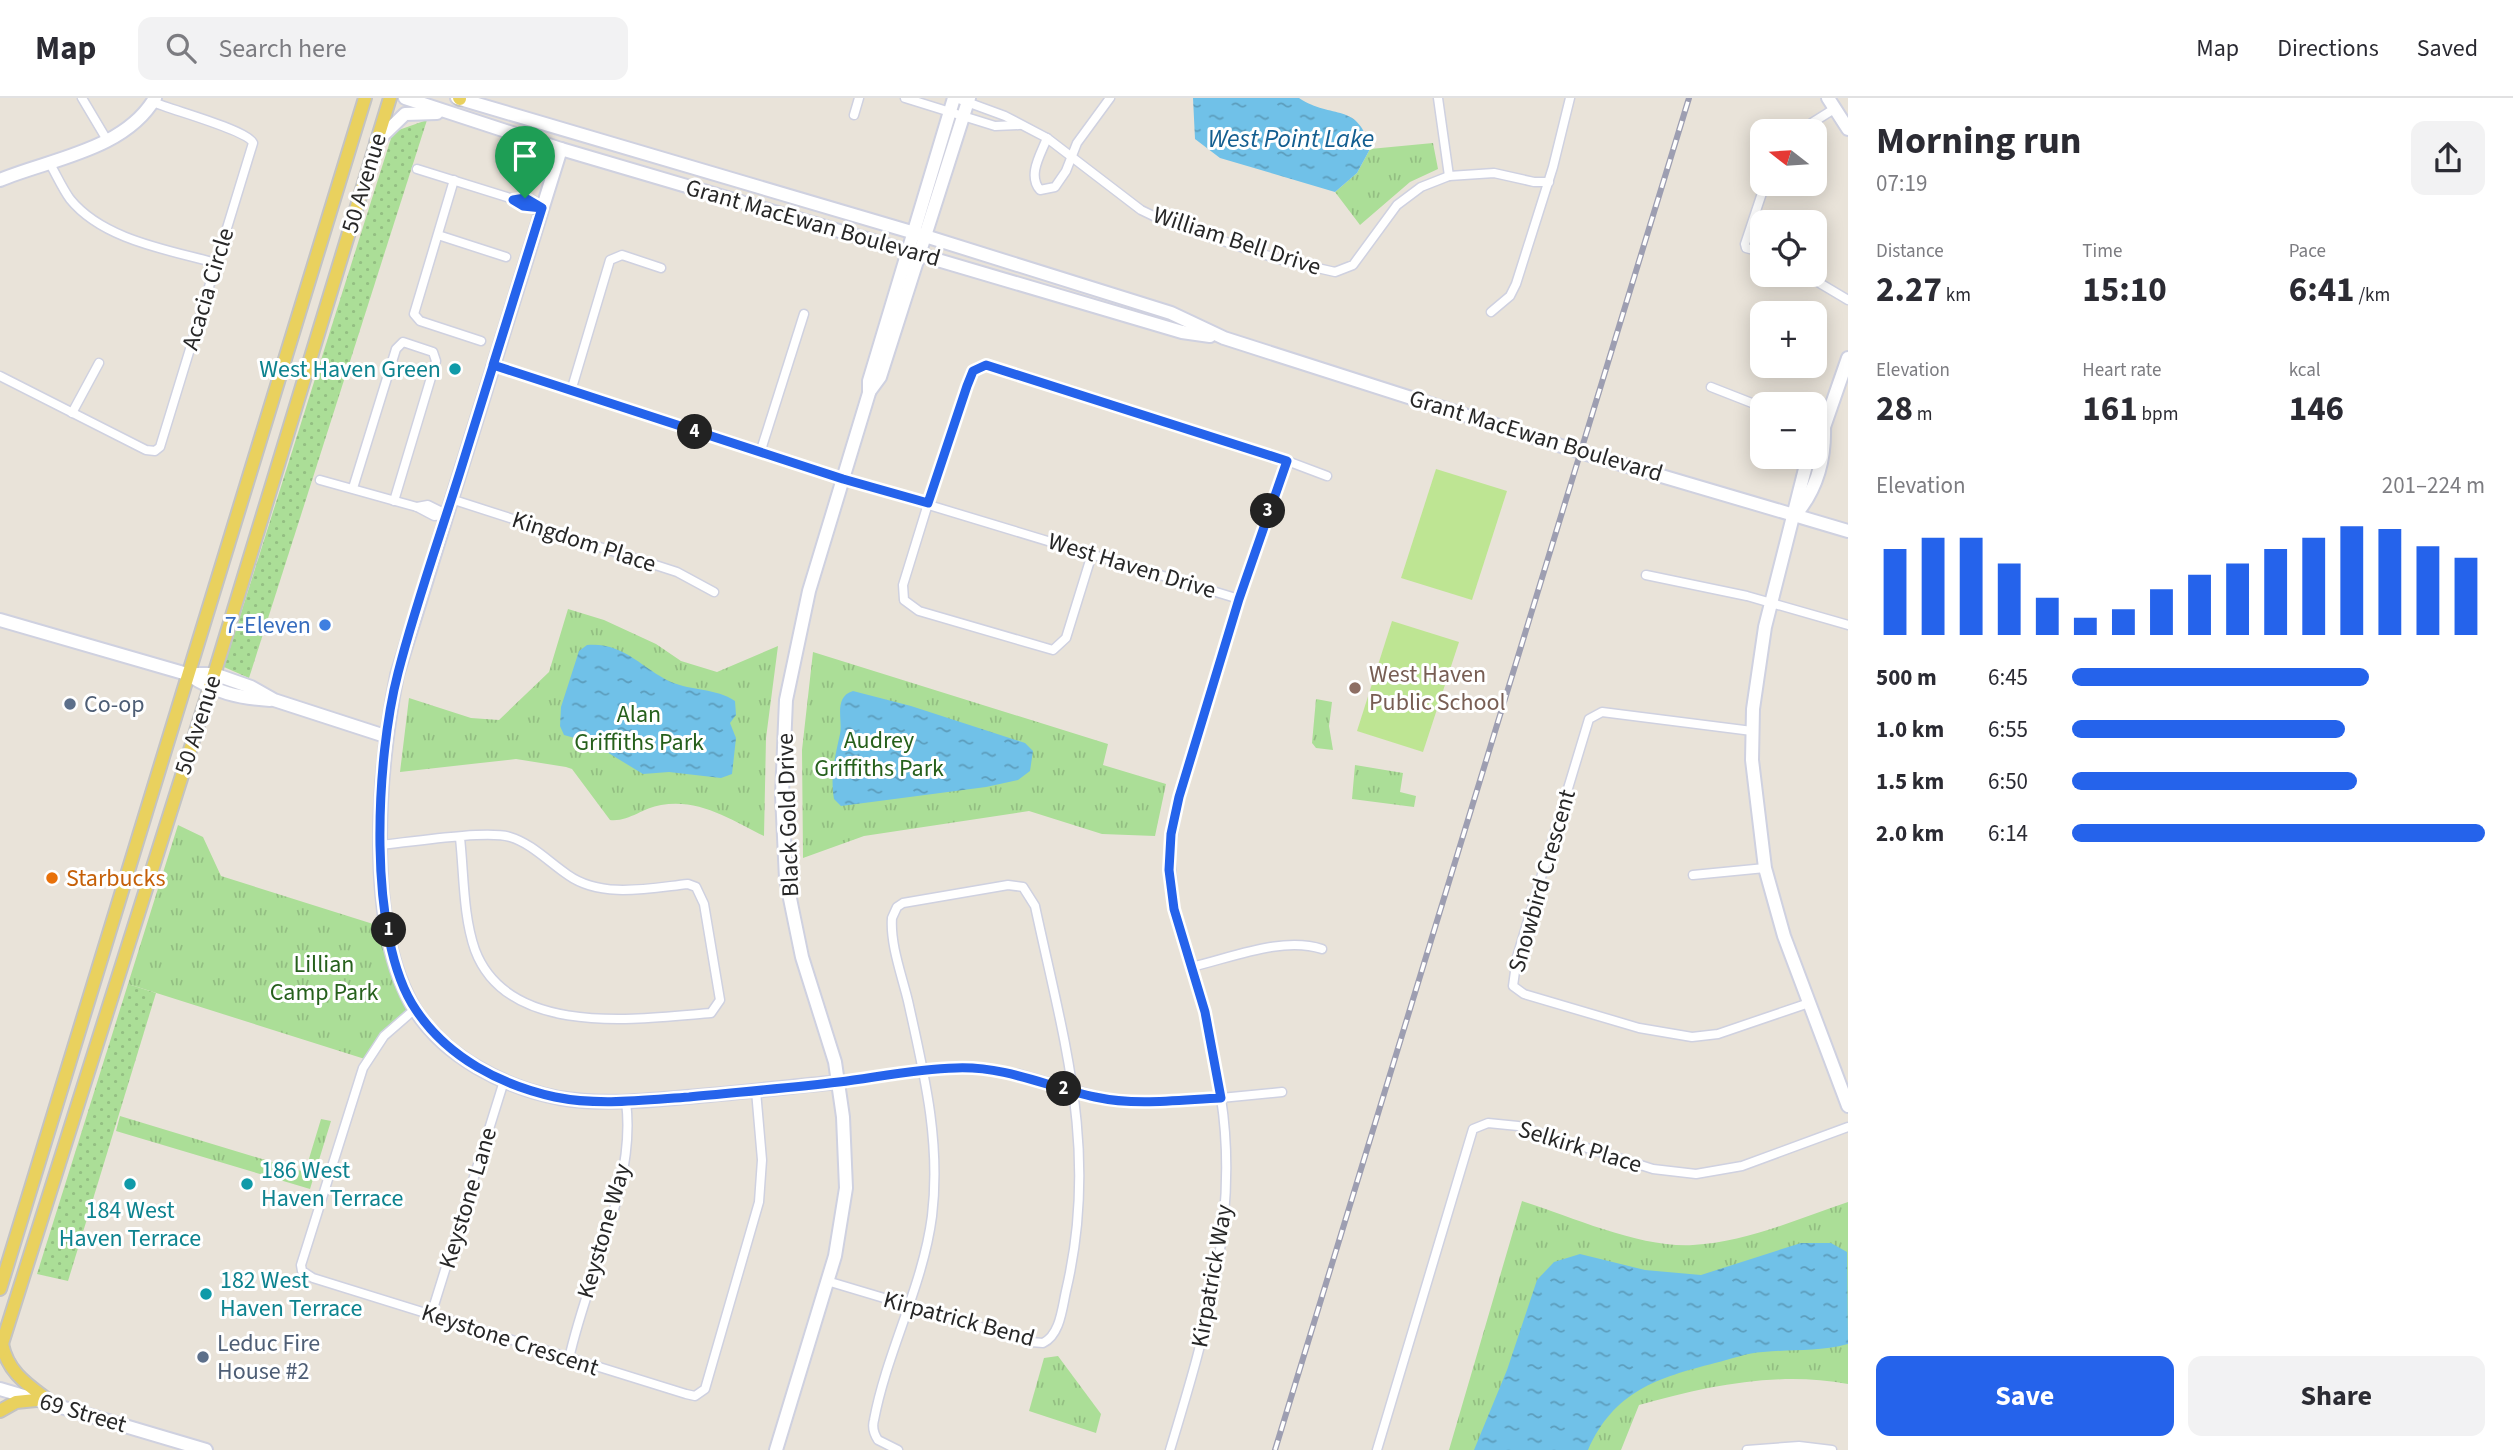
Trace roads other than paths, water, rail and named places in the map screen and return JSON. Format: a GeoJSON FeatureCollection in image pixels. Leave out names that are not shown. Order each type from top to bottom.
{"type":"FeatureCollection","features":[{"type":"Feature","properties":{"kind":"main road","name":"50 Avenue"},"geometry":{"type":"LineString","coordinates":[[0,1289],[365,98]]}},
{"type":"Feature","properties":{"kind":"main road","name":"50 Avenue"},"geometry":{"type":"LineString","coordinates":[[1,1347],[214,674],[390,98]]}},
{"type":"Feature","properties":{"kind":"main road","name":"Grant MacEwan Boulevard"},"geometry":{"type":"LineString","coordinates":[[405,98],[561,149],[1182,332],[1224,338]]}},
{"type":"Feature","properties":{"kind":"main road","name":"Grant MacEwan Boulevard"},"geometry":{"type":"LineString","coordinates":[[459,98],[919,234],[1171,313],[1224,338],[1580,452],[1848,531]]}},
{"type":"Feature","properties":{"kind":"main road","name":"Black Gold Drive"},"geometry":{"type":"LineString","coordinates":[[919,234],[950,112],[962,99]]}},
{"type":"Feature","properties":{"kind":"main road","name":"Black Gold Drive"},"geometry":{"type":"LineString","coordinates":[[776,1450],[828,1281],[840,1236],[846,1188],[839,1082],[831,1041],[802,957],[790,904],[782,795],[786,700],[795,647],[843,479],[869,393],[880,377],[913,252],[963,116],[962,99]]}},
{"type":"Feature","properties":{"kind":"main road"},"geometry":{"type":"LineString","coordinates":[[0,180],[107,140],[129,126],[154,100]]}},
{"type":"Feature","properties":{"kind":"main road"},"geometry":{"type":"LineString","coordinates":[[1831,103],[1848,128]]}},
{"type":"Feature","properties":{"kind":"main road"},"geometry":{"type":"LineString","coordinates":[[376,142],[405,114],[424,111],[453,115]]}},
{"type":"Feature","properties":{"kind":"main road"},"geometry":{"type":"LineString","coordinates":[[561,149],[397,675],[385,736],[382,845],[384,892],[392,952],[400,979],[415,1009],[455,1052],[504,1081],[561,1098],[626,1102],[839,1082]]}},
{"type":"Feature","properties":{"kind":"main road"},"geometry":{"type":"LineString","coordinates":[[1827,407],[1848,358]]}},
{"type":"Feature","properties":{"kind":"main road"},"geometry":{"type":"LineString","coordinates":[[1804,469],[1797,490],[1796,514],[1770,602],[1760,652],[1752,731],[1752,760],[1765,868],[1784,936],[1848,1106]]}},
{"type":"Feature","properties":{"kind":"main road"},"geometry":{"type":"LineString","coordinates":[[1796,514],[1811,496],[1819,469]]}},
{"type":"Feature","properties":{"kind":"main road"},"geometry":{"type":"LineString","coordinates":[[0,620],[187,674],[214,674],[251,687],[274,700],[385,736]]}},
{"type":"Feature","properties":{"kind":"main road"},"geometry":{"type":"LineString","coordinates":[[187,674],[209,689],[249,699],[274,700]]}},
{"type":"Feature","properties":{"kind":"main road"},"geometry":{"type":"LineString","coordinates":[[1,1347],[14,1373],[53,1404]]}},
{"type":"Feature","properties":{"kind":"main road","name":"69 Street"},"geometry":{"type":"LineString","coordinates":[[0,1390],[206,1450]]}},
{"type":"Feature","properties":{"kind":"main road"},"geometry":{"type":"LineString","coordinates":[[0,1411],[16,1402],[36,1400]]}},
{"type":"Feature","properties":{"kind":"street"},"geometry":{"type":"LineString","coordinates":[[82,98],[107,140]]}},
{"type":"Feature","properties":{"kind":"street"},"geometry":{"type":"LineString","coordinates":[[855,115],[859,98]]}},
{"type":"Feature","properties":{"kind":"street","name":"William Bell Drive"},"geometry":{"type":"LineString","coordinates":[[905,98],[995,126],[1018,125]]}},
{"type":"Feature","properties":{"kind":"street"},"geometry":{"type":"LineString","coordinates":[[1047,138],[1034,174],[1034,183],[1040,190],[1055,187],[1066,171],[1071,154],[1110,98]]}},
{"type":"Feature","properties":{"kind":"street"},"geometry":{"type":"LineString","coordinates":[[1438,98],[1449,176]]}},
{"type":"Feature","properties":{"kind":"street"},"geometry":{"type":"LineString","coordinates":[[1491,312],[1510,296],[1516,284],[1549,182],[1570,98]]}},
{"type":"Feature","properties":{"kind":"street","name":"William Bell Drive"},"geometry":{"type":"LineString","coordinates":[[962,99],[1047,138],[1141,210],[1168,223],[1278,259],[1335,272],[1353,265],[1397,205],[1421,187],[1449,176],[1494,173],[1534,182],[1549,182]]}},
{"type":"Feature","properties":{"kind":"street","name":"Acacia Circle"},"geometry":{"type":"LineString","coordinates":[[0,376],[146,450],[155,451],[160,447],[253,143],[245,133],[177,113],[154,100]]}},
{"type":"Feature","properties":{"kind":"street"},"geometry":{"type":"LineString","coordinates":[[1813,119],[1831,103]]}},
{"type":"Feature","properties":{"kind":"street"},"geometry":{"type":"LineString","coordinates":[[49,162],[71,199],[106,227],[154,246],[216,262]]}},
{"type":"Feature","properties":{"kind":"street"},"geometry":{"type":"LineString","coordinates":[[417,169],[513,200],[533,200],[542,208]]}},
{"type":"Feature","properties":{"kind":"street"},"geometry":{"type":"LineString","coordinates":[[454,180],[414,314],[420,321],[481,341]]}},
{"type":"Feature","properties":{"kind":"street"},"geometry":{"type":"LineString","coordinates":[[1750,229],[1745,244],[1746,248],[1750,249]]}},
{"type":"Feature","properties":{"kind":"street"},"geometry":{"type":"LineString","coordinates":[[438,235],[506,257]]}},
{"type":"Feature","properties":{"kind":"street"},"geometry":{"type":"LineString","coordinates":[[571,391],[610,260],[622,255],[660,268]]}},
{"type":"Feature","properties":{"kind":"street"},"geometry":{"type":"LineString","coordinates":[[1826,287],[1848,300]]}},
{"type":"Feature","properties":{"kind":"street"},"geometry":{"type":"LineString","coordinates":[[760,453],[804,314]]}},
{"type":"Feature","properties":{"kind":"street"},"geometry":{"type":"LineString","coordinates":[[353,488],[396,349],[403,342],[433,352],[436,361],[394,501]]}},
{"type":"Feature","properties":{"kind":"street"},"geometry":{"type":"LineString","coordinates":[[72,413],[99,363]]}},
{"type":"Feature","properties":{"kind":"street","name":"West Haven Drive"},"geometry":{"type":"LineString","coordinates":[[493,365],[760,453],[1239,599],[1179,797],[1171,834],[1169,870],[1174,909],[1205,1012],[1221,1098]]}},
{"type":"Feature","properties":{"kind":"street"},"geometry":{"type":"LineString","coordinates":[[1093,554],[1066,638],[1053,650],[919,611],[908,605],[901,594],[928,503],[973,371],[986,365],[1328,476]]}},
{"type":"Feature","properties":{"kind":"street"},"geometry":{"type":"LineString","coordinates":[[1711,387],[1750,402]]}},
{"type":"Feature","properties":{"kind":"street"},"geometry":{"type":"LineString","coordinates":[[1239,599],[1287,461]]}},
{"type":"Feature","properties":{"kind":"street"},"geometry":{"type":"LineString","coordinates":[[320,480],[417,507],[428,505],[446,515]]}},
{"type":"Feature","properties":{"kind":"street","name":"Kingdom Place"},"geometry":{"type":"LineString","coordinates":[[451,499],[677,572],[714,592]]}},
{"type":"Feature","properties":{"kind":"street"},"geometry":{"type":"LineString","coordinates":[[1646,575],[1770,602],[1848,625]]}},
{"type":"Feature","properties":{"kind":"street","name":"Snowbird Crescent"},"geometry":{"type":"LineString","coordinates":[[1752,731],[1602,712],[1589,719],[1517,957],[1513,986],[1524,994],[1678,1037],[1718,1034],[1809,1003]]}},
{"type":"Feature","properties":{"kind":"street"},"geometry":{"type":"LineString","coordinates":[[382,845],[460,838],[510,836],[571,878],[599,888],[632,890],[688,884],[696,887],[704,904],[720,1000],[718,1008],[711,1013],[624,1021],[589,1019],[542,1008],[505,991],[487,972],[475,949],[460,838]]}},
{"type":"Feature","properties":{"kind":"street"},"geometry":{"type":"LineString","coordinates":[[1693,875],[1765,868]]}},
{"type":"Feature","properties":{"kind":"street"},"geometry":{"type":"LineString","coordinates":[[898,1450],[883,1444],[873,1427],[930,1230],[935,1186],[931,1104],[891,925],[894,911],[903,903],[912,901],[1016,885],[1027,889],[1034,900],[1074,1092]]}},
{"type":"Feature","properties":{"kind":"street"},"geometry":{"type":"LineString","coordinates":[[1191,967],[1286,945],[1309,945],[1322,949]]}},
{"type":"Feature","properties":{"kind":"street","name":"Keystone Crescent"},"geometry":{"type":"LineString","coordinates":[[415,1009],[384,1036],[363,1068],[301,1265],[302,1271],[313,1278],[695,1396],[705,1389],[759,1202],[762,1160],[756,1091]]}},
{"type":"Feature","properties":{"kind":"street"},"geometry":{"type":"LineString","coordinates":[[839,1082],[960,1068],[1000,1070],[1074,1092],[1129,1102],[1282,1092]]}},
{"type":"Feature","properties":{"kind":"street","name":"Keystone Lane"},"geometry":{"type":"LineString","coordinates":[[431,1315],[504,1081]]}},
{"type":"Feature","properties":{"kind":"street","name":"Kirpatrick Bend"},"geometry":{"type":"LineString","coordinates":[[828,1281],[1031,1342],[1043,1343],[1051,1338],[1070,1277],[1078,1223],[1081,1150],[1074,1092]]}},
{"type":"Feature","properties":{"kind":"street","name":"Kirpatrick Way"},"geometry":{"type":"LineString","coordinates":[[1170,1450],[1203,1342],[1220,1260],[1228,1178],[1221,1098]]}},
{"type":"Feature","properties":{"kind":"street","name":"Keystone Way"},"geometry":{"type":"LineString","coordinates":[[569,1359],[625,1167],[629,1129],[626,1102]]}},
{"type":"Feature","properties":{"kind":"street","name":"Selkirk Place"},"geometry":{"type":"LineString","coordinates":[[1377,1450],[1472,1129],[1488,1123],[1518,1126],[1653,1169],[1696,1174],[1742,1166],[1848,1127]]}},
{"type":"Feature","properties":{"kind":"street"},"geometry":{"type":"LineString","coordinates":[[1747,1450],[1798,1446],[1832,1450]]}},
{"type":"Feature","properties":{"kind":"water","name":"West Point Lake"},"geometry":{"type":"Polygon","coordinates":[[[1193,98],[1299,98],[1311,105],[1351,118],[1359,124],[1370,149],[1357,173],[1335,192],[1220,158],[1195,139],[1193,98]]]}},
{"type":"Feature","properties":{"kind":"water"},"geometry":{"type":"Polygon","coordinates":[[[587,645],[612,648],[632,657],[671,682],[720,694],[735,701],[736,715],[730,723],[736,738],[732,774],[721,778],[669,772],[643,774],[592,743],[564,735],[560,726],[561,707],[579,651],[587,645]]]}},
{"type":"Feature","properties":{"kind":"water"},"geometry":{"type":"Polygon","coordinates":[[[853,691],[911,706],[1025,743],[1033,751],[1030,771],[1018,780],[986,787],[841,806],[834,799],[834,766],[841,728],[841,704],[843,698],[853,691]]]}},
{"type":"Feature","properties":{"kind":"water"},"geometry":{"type":"Polygon","coordinates":[[[1801,1243],[1831,1243],[1847,1252],[1848,1344],[1751,1354],[1656,1382],[1624,1400],[1599,1430],[1588,1450],[1474,1450],[1507,1370],[1537,1280],[1554,1262],[1580,1254],[1645,1270],[1701,1275],[1801,1243]]]}},
{"type":"Feature","properties":{"kind":"railway"},"geometry":{"type":"LineString","coordinates":[[1275,1450],[1689,98]]}},
{"type":"Feature","properties":{"kind":"place","name":"West Haven Green"},"geometry":{"type":"Point","coordinates":[455,369]}},
{"type":"Feature","properties":{"kind":"place","name":"7-Eleven"},"geometry":{"type":"Point","coordinates":[325,625]}},
{"type":"Feature","properties":{"kind":"place","name":"West Haven Public School"},"geometry":{"type":"Point","coordinates":[1355,688]}},
{"type":"Feature","properties":{"kind":"place","name":"Co-op"},"geometry":{"type":"Point","coordinates":[70,704]}},
{"type":"Feature","properties":{"kind":"place","name":"Starbucks"},"geometry":{"type":"Point","coordinates":[52,878]}},
{"type":"Feature","properties":{"kind":"place","name":"184 West Haven Terrace"},"geometry":{"type":"Point","coordinates":[130,1184]}},
{"type":"Feature","properties":{"kind":"place","name":"186 West Haven Terrace"},"geometry":{"type":"Point","coordinates":[247,1184]}},
{"type":"Feature","properties":{"kind":"place","name":"182 West Haven Terrace"},"geometry":{"type":"Point","coordinates":[206,1294]}},
{"type":"Feature","properties":{"kind":"place","name":"Leduc Fire House #2"},"geometry":{"type":"Point","coordinates":[203,1357]}},
{"type":"Feature","properties":{"kind":"park label","name":"Alan Griffiths Park"},"geometry":{"type":"Point","coordinates":[639,728]}},
{"type":"Feature","properties":{"kind":"park label","name":"Audrey Griffiths Park"},"geometry":{"type":"Point","coordinates":[879,754]}},
{"type":"Feature","properties":{"kind":"park label","name":"Lillian Camp Park"},"geometry":{"type":"Point","coordinates":[324,978]}}]}
